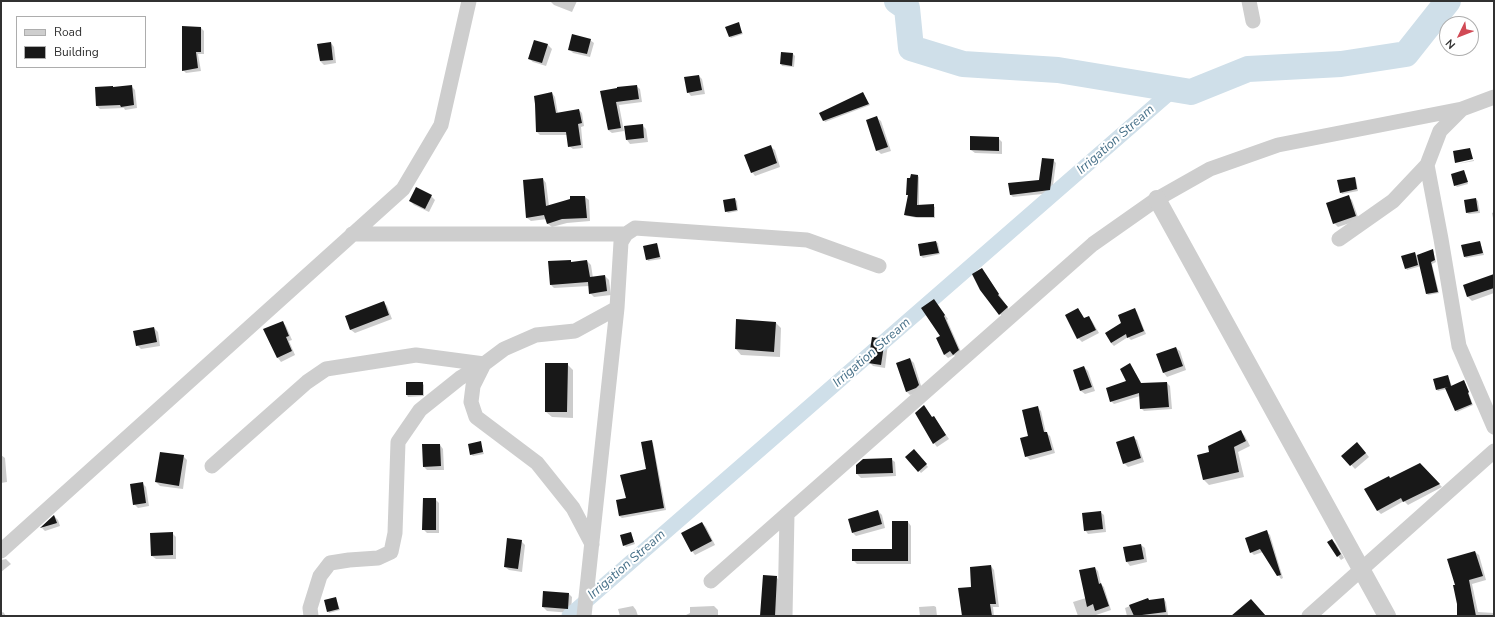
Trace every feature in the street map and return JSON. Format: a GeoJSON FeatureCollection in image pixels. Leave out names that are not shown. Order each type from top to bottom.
{"type":"FeatureCollection","features":[{"type":"Feature","properties":{"kind":"street"},"geometry":{"type":"LineString","coordinates":[[1,551],[403,189],[440,125],[469,1]]}},
{"type":"Feature","properties":{"kind":"street"},"geometry":{"type":"LineString","coordinates":[[1249,1],[1253,21]]}},
{"type":"Feature","properties":{"kind":"street"},"geometry":{"type":"LineString","coordinates":[[711,581],[1093,244],[1157,199],[1210,169],[1278,144],[1462,109],[1494,97]]}},
{"type":"Feature","properties":{"kind":"street"},"geometry":{"type":"LineString","coordinates":[[1339,239],[1393,201],[1427,164],[1440,131],[1462,109]]}},
{"type":"Feature","properties":{"kind":"street"},"geometry":{"type":"LineString","coordinates":[[1427,164],[1459,346],[1494,426]]}},
{"type":"Feature","properties":{"kind":"street"},"geometry":{"type":"LineString","coordinates":[[1157,199],[1387,616]]}},
{"type":"Feature","properties":{"kind":"street"},"geometry":{"type":"LineString","coordinates":[[584,616],[617,308],[621,242],[626,234],[635,228],[807,240],[879,266]]}},
{"type":"Feature","properties":{"kind":"street"},"geometry":{"type":"LineString","coordinates":[[352,234],[626,234]]}},
{"type":"Feature","properties":{"kind":"street"},"geometry":{"type":"LineString","coordinates":[[311,616],[310,608],[320,576],[330,563],[378,558],[391,552],[395,534],[398,442],[420,410],[460,378],[484,364],[504,349],[536,335],[576,330],[617,308]]}},
{"type":"Feature","properties":{"kind":"street"},"geometry":{"type":"LineString","coordinates":[[212,466],[307,382],[326,369],[416,355],[484,364]]}},
{"type":"Feature","properties":{"kind":"street"},"geometry":{"type":"LineString","coordinates":[[484,364],[473,386],[471,402],[476,417],[536,463],[573,508],[592,544]]}},
{"type":"Feature","properties":{"kind":"street"},"geometry":{"type":"LineString","coordinates":[[1309,616],[1494,451]]}},
{"type":"Feature","properties":{"kind":"street"},"geometry":{"type":"LineString","coordinates":[[785,616],[786,514]]}},
{"type":"Feature","properties":{"kind":"building"},"geometry":{"type":"Polygon","coordinates":[[[739,22],[742,33],[729,37],[725,27],[739,22]]]}},
{"type":"Feature","properties":{"kind":"building"},"geometry":{"type":"Polygon","coordinates":[[[182,26],[201,27],[201,52],[196,52],[198,68],[182,71],[182,26]]]}},
{"type":"Feature","properties":{"kind":"building"},"geometry":{"type":"Polygon","coordinates":[[[572,34],[591,39],[587,54],[568,50],[572,34]]]}},
{"type":"Feature","properties":{"kind":"building"},"geometry":{"type":"Polygon","coordinates":[[[534,40],[548,44],[542,63],[528,59],[534,40]]]}},
{"type":"Feature","properties":{"kind":"building"},"geometry":{"type":"Polygon","coordinates":[[[331,42],[333,60],[320,61],[317,44],[331,42]]]}},
{"type":"Feature","properties":{"kind":"building"},"geometry":{"type":"Polygon","coordinates":[[[781,52],[793,53],[792,66],[780,64],[781,52]]]}},
{"type":"Feature","properties":{"kind":"building"},"geometry":{"type":"Polygon","coordinates":[[[699,75],[702,90],[687,93],[684,77],[699,75]]]}},
{"type":"Feature","properties":{"kind":"building"},"geometry":{"type":"Polygon","coordinates":[[[132,85],[134,105],[121,107],[120,105],[96,106],[95,87],[132,85]]]}},
{"type":"Feature","properties":{"kind":"building"},"geometry":{"type":"Polygon","coordinates":[[[637,85],[639,99],[616,102],[621,128],[608,130],[600,91],[617,87],[637,85]]]}},
{"type":"Feature","properties":{"kind":"building"},"geometry":{"type":"Polygon","coordinates":[[[552,92],[556,113],[579,109],[582,123],[578,124],[581,145],[568,147],[566,132],[536,132],[534,96],[552,92]]]}},
{"type":"Feature","properties":{"kind":"building"},"geometry":{"type":"Polygon","coordinates":[[[863,92],[869,104],[823,121],[819,113],[863,92]]]}},
{"type":"Feature","properties":{"kind":"building"},"geometry":{"type":"Polygon","coordinates":[[[877,116],[888,147],[876,151],[866,120],[877,116]]]}},
{"type":"Feature","properties":{"kind":"building"},"geometry":{"type":"Polygon","coordinates":[[[643,124],[644,138],[626,140],[624,126],[643,124]]]}},
{"type":"Feature","properties":{"kind":"building"},"geometry":{"type":"Polygon","coordinates":[[[970,136],[999,137],[999,151],[970,150],[970,136]]]}},
{"type":"Feature","properties":{"kind":"building"},"geometry":{"type":"Polygon","coordinates":[[[771,145],[777,163],[751,173],[744,155],[771,145]]]}},
{"type":"Feature","properties":{"kind":"building"},"geometry":{"type":"Polygon","coordinates":[[[1470,148],[1473,159],[1455,163],[1453,151],[1470,148]]]}},
{"type":"Feature","properties":{"kind":"building"},"geometry":{"type":"Polygon","coordinates":[[[1042,158],[1054,159],[1050,190],[1010,195],[1008,183],[1039,180],[1042,158]]]}},
{"type":"Feature","properties":{"kind":"building"},"geometry":{"type":"Polygon","coordinates":[[[1464,170],[1468,182],[1454,186],[1451,174],[1464,170]]]}},
{"type":"Feature","properties":{"kind":"building"},"geometry":{"type":"Polygon","coordinates":[[[911,174],[918,175],[917,205],[934,204],[934,217],[904,215],[908,195],[906,195],[907,178],[910,178],[911,174]]]}},
{"type":"Feature","properties":{"kind":"building"},"geometry":{"type":"Polygon","coordinates":[[[1355,177],[1357,189],[1340,193],[1337,180],[1355,177]]]}},
{"type":"Feature","properties":{"kind":"building"},"geometry":{"type":"Polygon","coordinates":[[[543,178],[546,206],[570,199],[570,196],[585,196],[587,218],[562,219],[547,224],[544,215],[526,218],[523,180],[543,178]]]}},
{"type":"Feature","properties":{"kind":"building"},"geometry":{"type":"Polygon","coordinates":[[[416,187],[432,195],[425,209],[409,201],[416,187]]]}},
{"type":"Feature","properties":{"kind":"building"},"geometry":{"type":"Polygon","coordinates":[[[1349,195],[1356,216],[1333,224],[1326,203],[1349,195]]]}},
{"type":"Feature","properties":{"kind":"building"},"geometry":{"type":"Polygon","coordinates":[[[735,198],[737,210],[725,212],[723,200],[735,198]]]}},
{"type":"Feature","properties":{"kind":"building"},"geometry":{"type":"Polygon","coordinates":[[[1476,198],[1478,211],[1466,213],[1464,200],[1476,198]]]}},
{"type":"Feature","properties":{"kind":"building"},"geometry":{"type":"Polygon","coordinates":[[[936,241],[939,253],[920,256],[918,244],[936,241]]]}},
{"type":"Feature","properties":{"kind":"building"},"geometry":{"type":"Polygon","coordinates":[[[1480,241],[1483,253],[1464,257],[1461,245],[1480,241]]]}},
{"type":"Feature","properties":{"kind":"building"},"geometry":{"type":"Polygon","coordinates":[[[657,243],[660,257],[646,260],[643,246],[657,243]]]}},
{"type":"Feature","properties":{"kind":"building"},"geometry":{"type":"Polygon","coordinates":[[[1433,249],[1435,260],[1431,262],[1438,292],[1426,294],[1417,255],[1433,249]]]}},
{"type":"Feature","properties":{"kind":"building"},"geometry":{"type":"Polygon","coordinates":[[[1415,252],[1418,265],[1405,269],[1401,256],[1415,252]]]}},
{"type":"Feature","properties":{"kind":"building"},"geometry":{"type":"Polygon","coordinates":[[[571,260],[571,262],[587,260],[590,277],[605,275],[607,291],[589,294],[588,282],[550,285],[548,261],[571,260]]]}},
{"type":"Feature","properties":{"kind":"building"},"geometry":{"type":"Polygon","coordinates":[[[982,268],[999,294],[998,295],[1008,307],[999,315],[980,290],[972,274],[982,268]]]}},
{"type":"Feature","properties":{"kind":"building"},"geometry":{"type":"Polygon","coordinates":[[[1494,274],[1494,288],[1467,297],[1463,285],[1494,274]]]}},
{"type":"Feature","properties":{"kind":"building"},"geometry":{"type":"Polygon","coordinates":[[[934,299],[945,315],[944,316],[959,350],[953,355],[950,351],[944,355],[936,338],[940,336],[921,308],[934,299]]]}},
{"type":"Feature","properties":{"kind":"building"},"geometry":{"type":"Polygon","coordinates":[[[384,301],[389,315],[350,330],[345,316],[384,301]]]}},
{"type":"Feature","properties":{"kind":"building"},"geometry":{"type":"Polygon","coordinates":[[[1078,308],[1084,318],[1089,316],[1096,330],[1077,339],[1065,315],[1078,308]]]}},
{"type":"Feature","properties":{"kind":"building"},"geometry":{"type":"Polygon","coordinates":[[[1135,308],[1144,331],[1127,338],[1126,334],[1111,343],[1105,333],[1121,323],[1118,315],[1135,308]]]}},
{"type":"Feature","properties":{"kind":"building"},"geometry":{"type":"Polygon","coordinates":[[[736,319],[776,322],[774,352],[735,349],[736,319]]]}},
{"type":"Feature","properties":{"kind":"building"},"geometry":{"type":"Polygon","coordinates":[[[283,321],[289,336],[286,337],[292,351],[277,358],[263,329],[283,321]]]}},
{"type":"Feature","properties":{"kind":"building"},"geometry":{"type":"Polygon","coordinates":[[[154,327],[157,342],[136,346],[133,331],[154,327]]]}},
{"type":"Feature","properties":{"kind":"building"},"geometry":{"type":"Polygon","coordinates":[[[872,337],[885,339],[881,365],[868,363],[872,337]]]}},
{"type":"Feature","properties":{"kind":"building"},"geometry":{"type":"Polygon","coordinates":[[[1176,347],[1183,366],[1163,373],[1156,354],[1176,347]]]}},
{"type":"Feature","properties":{"kind":"building"},"geometry":{"type":"Polygon","coordinates":[[[910,358],[919,385],[916,388],[906,392],[896,363],[910,358]]]}},
{"type":"Feature","properties":{"kind":"building"},"geometry":{"type":"Polygon","coordinates":[[[545,363],[568,363],[567,412],[545,412],[545,363]]]}},
{"type":"Feature","properties":{"kind":"building"},"geometry":{"type":"Polygon","coordinates":[[[1130,363],[1141,383],[1167,382],[1169,407],[1140,409],[1139,393],[1110,402],[1106,388],[1126,381],[1120,369],[1130,363]]]}},
{"type":"Feature","properties":{"kind":"building"},"geometry":{"type":"Polygon","coordinates":[[[1084,366],[1092,387],[1080,391],[1073,370],[1084,366]]]}},
{"type":"Feature","properties":{"kind":"building"},"geometry":{"type":"Polygon","coordinates":[[[1448,375],[1451,386],[1464,380],[1472,404],[1455,411],[1445,388],[1448,387],[1436,390],[1433,379],[1448,375]]]}},
{"type":"Feature","properties":{"kind":"building"},"geometry":{"type":"Polygon","coordinates":[[[406,382],[423,382],[423,395],[406,395],[406,382]]]}},
{"type":"Feature","properties":{"kind":"building"},"geometry":{"type":"Polygon","coordinates":[[[924,405],[932,417],[934,416],[946,435],[933,444],[915,413],[924,405]]]}},
{"type":"Feature","properties":{"kind":"building"},"geometry":{"type":"Polygon","coordinates":[[[1038,406],[1044,432],[1047,432],[1052,450],[1025,457],[1020,438],[1028,436],[1022,410],[1038,406]]]}},
{"type":"Feature","properties":{"kind":"building"},"geometry":{"type":"Polygon","coordinates":[[[1241,430],[1246,441],[1234,447],[1239,472],[1203,480],[1197,455],[1209,452],[1208,446],[1241,430]]]}},
{"type":"Feature","properties":{"kind":"building"},"geometry":{"type":"Polygon","coordinates":[[[1134,436],[1141,458],[1123,464],[1116,442],[1134,436]]]}},
{"type":"Feature","properties":{"kind":"building"},"geometry":{"type":"Polygon","coordinates":[[[652,440],[664,508],[619,516],[616,500],[626,498],[620,475],[646,469],[641,442],[652,440]]]}},
{"type":"Feature","properties":{"kind":"building"},"geometry":{"type":"Polygon","coordinates":[[[481,441],[483,452],[470,455],[468,444],[481,441]]]}},
{"type":"Feature","properties":{"kind":"building"},"geometry":{"type":"Polygon","coordinates":[[[1357,442],[1366,453],[1350,466],[1341,456],[1357,442]]]}},
{"type":"Feature","properties":{"kind":"building"},"geometry":{"type":"Polygon","coordinates":[[[422,444],[440,444],[441,466],[423,467],[422,444]]]}},
{"type":"Feature","properties":{"kind":"building"},"geometry":{"type":"Polygon","coordinates":[[[914,449],[927,464],[918,472],[905,457],[914,449]]]}},
{"type":"Feature","properties":{"kind":"building"},"geometry":{"type":"Polygon","coordinates":[[[160,452],[184,455],[179,486],[155,482],[160,452]]]}},
{"type":"Feature","properties":{"kind":"building"},"geometry":{"type":"Polygon","coordinates":[[[892,458],[893,473],[856,474],[856,465],[863,459],[892,458]]]}},
{"type":"Feature","properties":{"kind":"building"},"geometry":{"type":"Polygon","coordinates":[[[1420,463],[1440,484],[1403,502],[1401,498],[1377,511],[1364,489],[1389,476],[1390,478],[1420,463]]]}},
{"type":"Feature","properties":{"kind":"building"},"geometry":{"type":"Polygon","coordinates":[[[143,482],[146,503],[133,505],[130,484],[143,482]]]}},
{"type":"Feature","properties":{"kind":"building"},"geometry":{"type":"Polygon","coordinates":[[[423,498],[436,498],[436,530],[422,530],[423,498]]]}},
{"type":"Feature","properties":{"kind":"building"},"geometry":{"type":"Polygon","coordinates":[[[878,510],[882,524],[852,533],[848,519],[878,510]]]}},
{"type":"Feature","properties":{"kind":"building"},"geometry":{"type":"Polygon","coordinates":[[[1101,511],[1103,529],[1084,531],[1082,513],[1101,511]]]}},
{"type":"Feature","properties":{"kind":"building"},"geometry":{"type":"Polygon","coordinates":[[[54,515],[57,523],[40,528],[54,515]]]}},
{"type":"Feature","properties":{"kind":"building"},"geometry":{"type":"Polygon","coordinates":[[[892,521],[908,521],[908,561],[852,561],[852,549],[892,549],[892,521]]]}},
{"type":"Feature","properties":{"kind":"building"},"geometry":{"type":"Polygon","coordinates":[[[702,522],[712,541],[691,552],[681,533],[702,522]]]}},
{"type":"Feature","properties":{"kind":"building"},"geometry":{"type":"Polygon","coordinates":[[[1267,530],[1281,575],[1277,576],[1260,549],[1250,553],[1245,538],[1267,530]]]}},
{"type":"Feature","properties":{"kind":"building"},"geometry":{"type":"Polygon","coordinates":[[[173,532],[173,555],[151,556],[150,533],[173,532]]]}},
{"type":"Feature","properties":{"kind":"building"},"geometry":{"type":"Polygon","coordinates":[[[631,532],[634,542],[623,546],[620,535],[631,532]]]}},
{"type":"Feature","properties":{"kind":"building"},"geometry":{"type":"Polygon","coordinates":[[[507,538],[522,540],[518,569],[504,567],[507,538]]]}},
{"type":"Feature","properties":{"kind":"building"},"geometry":{"type":"Polygon","coordinates":[[[1332,539],[1341,554],[1337,557],[1327,542],[1332,539]]]}},
{"type":"Feature","properties":{"kind":"building"},"geometry":{"type":"Polygon","coordinates":[[[1141,544],[1144,559],[1126,562],[1123,547],[1141,544]]]}},
{"type":"Feature","properties":{"kind":"building"},"geometry":{"type":"Polygon","coordinates":[[[1475,551],[1483,576],[1469,580],[1476,616],[1457,616],[1457,604],[1453,585],[1455,585],[1447,559],[1475,551]]]}},
{"type":"Feature","properties":{"kind":"building"},"geometry":{"type":"Polygon","coordinates":[[[991,565],[996,604],[990,604],[992,616],[962,616],[958,588],[971,587],[970,567],[991,565]]]}},
{"type":"Feature","properties":{"kind":"building"},"geometry":{"type":"Polygon","coordinates":[[[1095,567],[1099,584],[1101,583],[1109,606],[1095,611],[1093,604],[1087,607],[1079,570],[1095,567]]]}},
{"type":"Feature","properties":{"kind":"building"},"geometry":{"type":"Polygon","coordinates":[[[763,575],[777,576],[775,616],[760,616],[763,575]]]}},
{"type":"Feature","properties":{"kind":"building"},"geometry":{"type":"Polygon","coordinates":[[[543,591],[569,593],[568,609],[542,607],[543,591]]]}},
{"type":"Feature","properties":{"kind":"building"},"geometry":{"type":"Polygon","coordinates":[[[336,597],[339,609],[327,612],[324,600],[336,597]]]}},
{"type":"Feature","properties":{"kind":"building"},"geometry":{"type":"Polygon","coordinates":[[[1148,598],[1149,600],[1164,598],[1166,612],[1134,616],[1129,605],[1148,598]]]}},
{"type":"Feature","properties":{"kind":"building"},"geometry":{"type":"Polygon","coordinates":[[[1251,599],[1266,616],[1231,616],[1251,599]]]}},
{"type":"Feature","properties":{"kind":"waterway"},"geometry":{"type":"LineString","coordinates":[[897,1],[907,8],[911,48],[963,64],[1058,70],[1191,92],[1248,69],[1341,64],[1406,54],[1448,1]]}},
{"type":"Feature","properties":{"kind":"waterway","name":"Irrigation Stream"},"geometry":{"type":"LineString","coordinates":[[569,616],[1174,89]]}}]}
